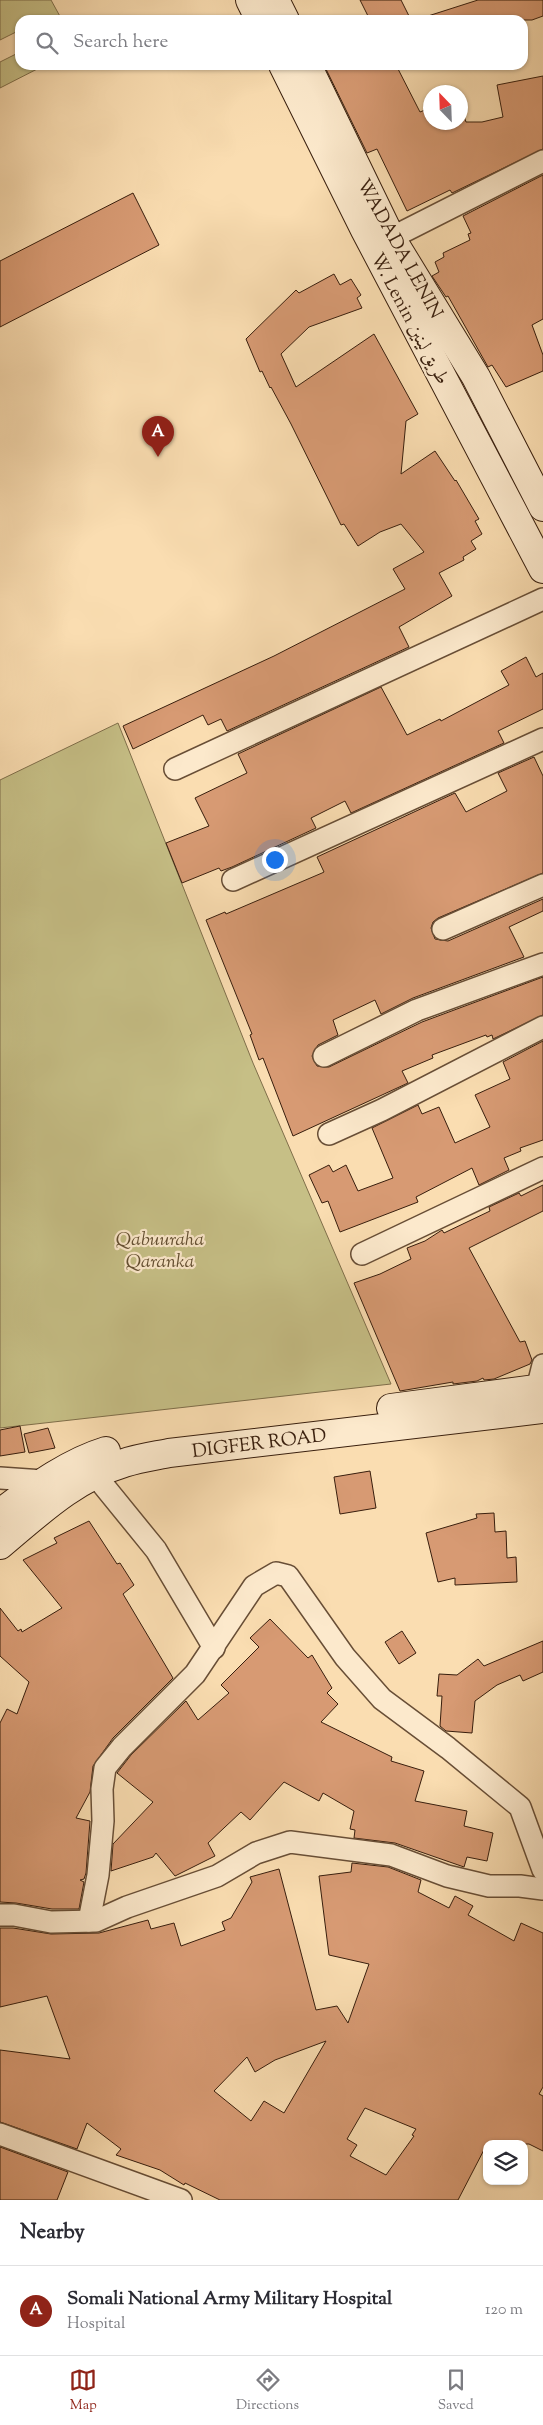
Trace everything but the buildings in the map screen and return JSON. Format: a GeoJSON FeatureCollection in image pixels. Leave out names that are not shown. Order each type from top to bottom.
{"type":"FeatureCollection","features":[{"type":"Feature","properties":{"kind":"street"},"geometry":{"type":"LineString","coordinates":[[250,0],[258,15]]}},
{"type":"Feature","properties":{"kind":"street"},"geometry":{"type":"LineString","coordinates":[[275,0],[282,15]]}},
{"type":"Feature","properties":{"kind":"street","name":"W. Lenin طريق لينين"},"geometry":{"type":"LineString","coordinates":[[285,70],[365,230],[543,569]]}},
{"type":"Feature","properties":{"kind":"street","name":"WADADA LENIN"},"geometry":{"type":"LineString","coordinates":[[309,70],[391,238],[476,377],[543,507]]}},
{"type":"Feature","properties":{"kind":"street"},"geometry":{"type":"LineString","coordinates":[[391,238],[543,161]]}},
{"type":"Feature","properties":{"kind":"street"},"geometry":{"type":"LineString","coordinates":[[175,769],[543,599]]}},
{"type":"Feature","properties":{"kind":"street"},"geometry":{"type":"LineString","coordinates":[[233,880],[543,740]]}},
{"type":"Feature","properties":{"kind":"street"},"geometry":{"type":"LineString","coordinates":[[443,929],[543,885]]}},
{"type":"Feature","properties":{"kind":"street"},"geometry":{"type":"LineString","coordinates":[[324,1056],[417,1010],[543,964]]}},
{"type":"Feature","properties":{"kind":"street"},"geometry":{"type":"LineString","coordinates":[[329,1134],[382,1110],[543,1028]]}},
{"type":"Feature","properties":{"kind":"street"},"geometry":{"type":"LineString","coordinates":[[362,1254],[543,1168]]}},
{"type":"Feature","properties":{"kind":"street","name":"DIGFER ROAD"},"geometry":{"type":"LineString","coordinates":[[0,1545],[60,1496],[95,1475],[123,1463],[169,1453],[541,1388]]}},
{"type":"Feature","properties":{"kind":"street","name":"DIGFER ROAD"},"geometry":{"type":"LineString","coordinates":[[0,1513],[43,1481],[95,1455],[143,1441],[541,1388]]}},
{"type":"Feature","properties":{"kind":"street"},"geometry":{"type":"LineString","coordinates":[[95,1475],[156,1550],[214,1648]]}},
{"type":"Feature","properties":{"kind":"street"},"geometry":{"type":"LineString","coordinates":[[0,1478],[43,1481]]}},
{"type":"Feature","properties":{"kind":"street"},"geometry":{"type":"LineString","coordinates":[[88,1921],[98,1875],[104,1821],[102,1789],[105,1768],[122,1747],[195,1674],[254,1586],[276,1574],[288,1576],[345,1657],[382,1699],[448,1748],[520,1807],[543,1870]]}},
{"type":"Feature","properties":{"kind":"street"},"geometry":{"type":"LineString","coordinates":[[0,1915],[14,1915],[51,1922],[96,1921],[127,1907],[217,1876],[256,1853],[290,1842],[391,1855],[447,1876],[489,1886],[520,1886],[543,1889]]}},
{"type":"Feature","properties":{"kind":"street"},"geometry":{"type":"LineString","coordinates":[[0,2134],[181,2200]]}},
{"type":"Feature","properties":{"kind":"green space"},"geometry":{"type":"Polygon","coordinates":[[[0,0],[51,0],[59,15],[15,15],[15,32],[0,40],[0,0]]]}},
{"type":"Feature","properties":{"kind":"green space"},"geometry":{"type":"Polygon","coordinates":[[[15,54],[15,70],[35,70],[0,88],[0,62],[15,54]]]}},
{"type":"Feature","properties":{"kind":"green space","name":"Qabuuraha Qaranka"},"geometry":{"type":"Polygon","coordinates":[[[118,723],[253,1063],[391,1384],[0,1428],[0,780],[118,723]]]}},
{"type":"Feature","properties":{"kind":"place","name":"Somali National Army Military Hospital"},"geometry":{"type":"Point","coordinates":[158,457]}}]}
